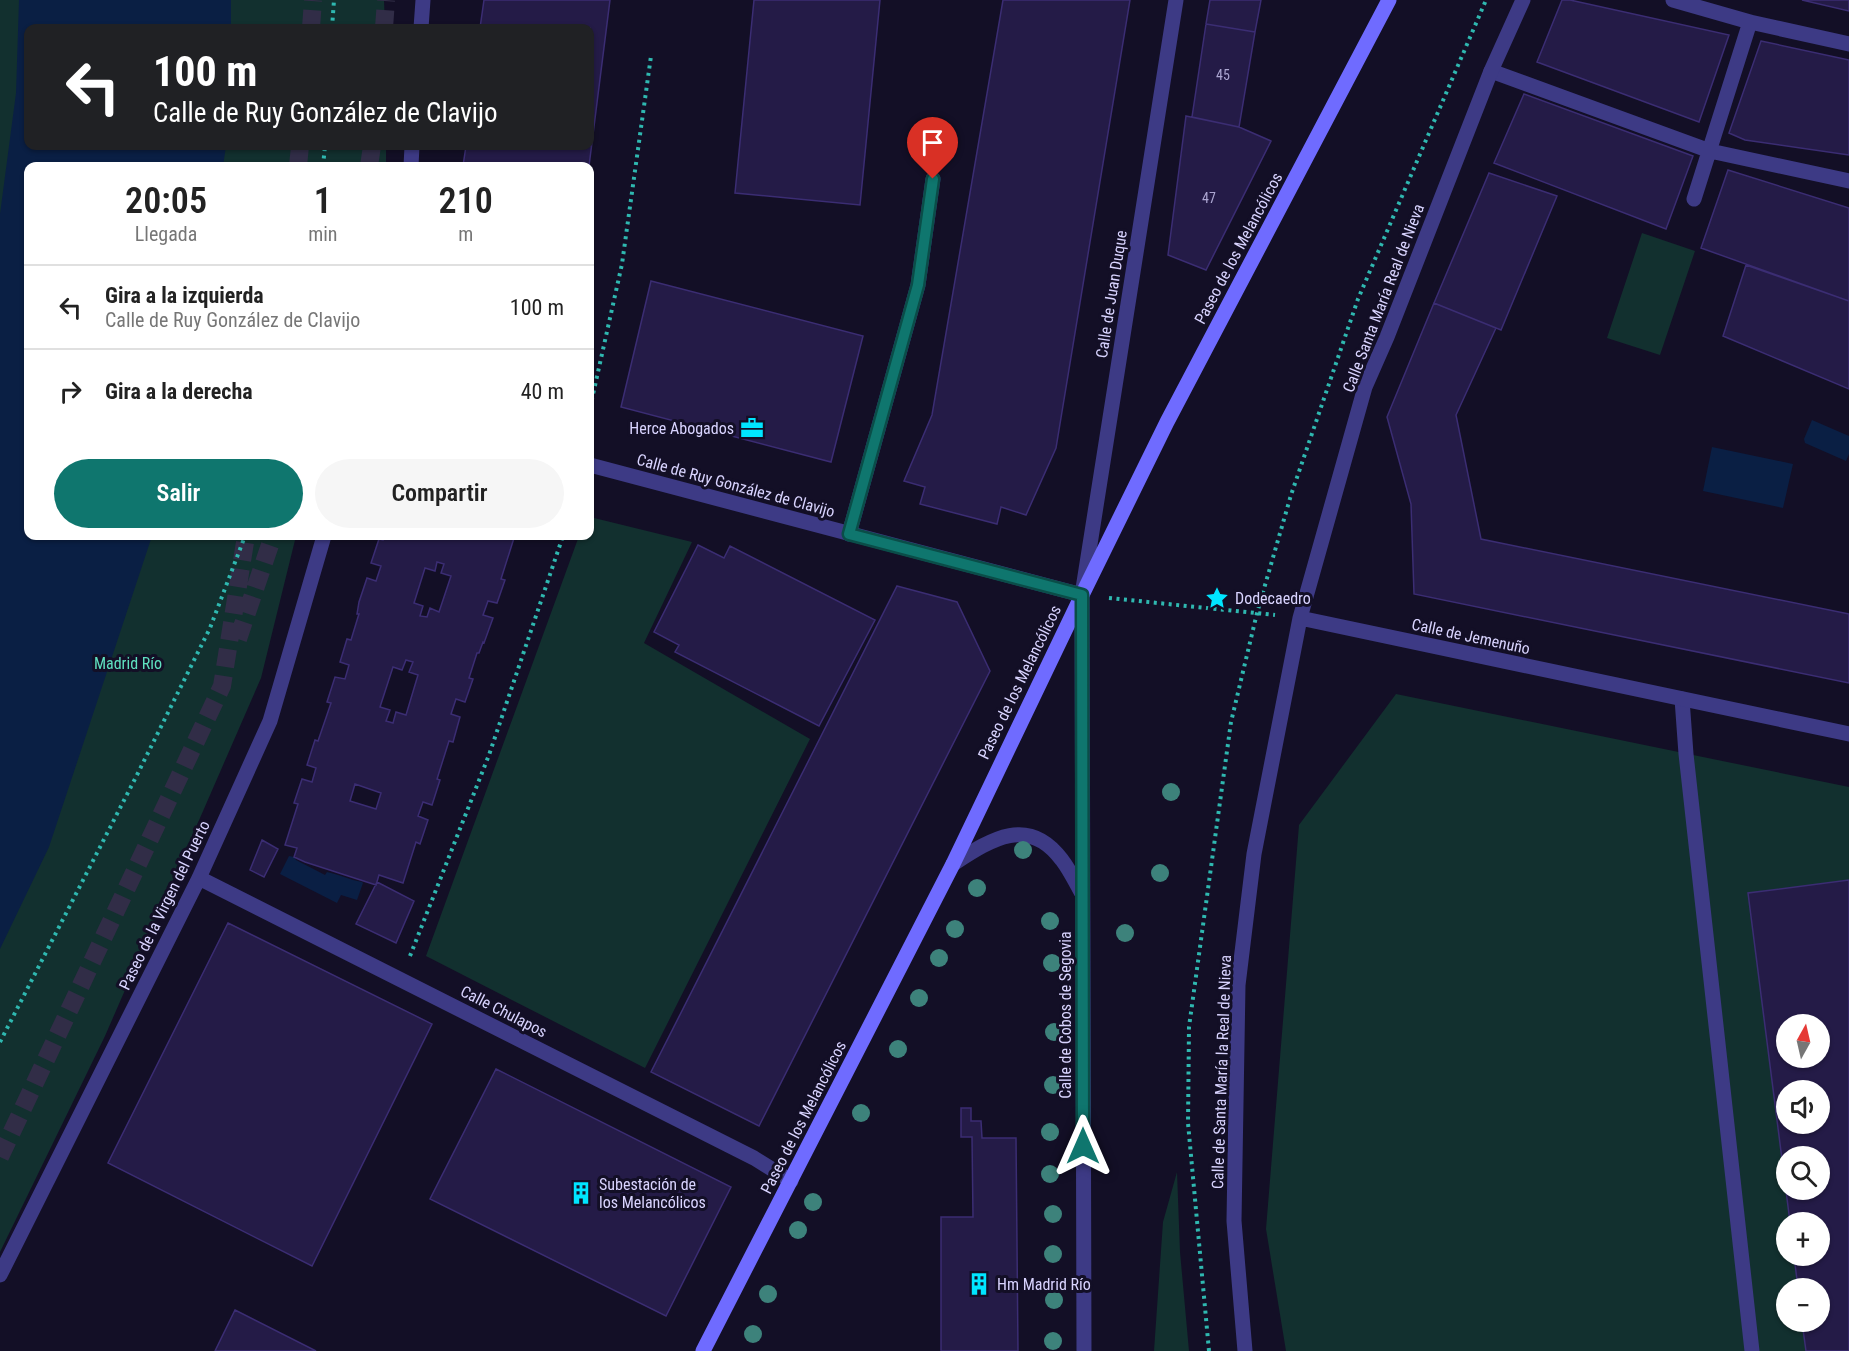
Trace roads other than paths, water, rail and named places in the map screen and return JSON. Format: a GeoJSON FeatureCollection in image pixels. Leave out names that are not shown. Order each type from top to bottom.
{"type":"FeatureCollection","features":[{"type":"Feature","properties":{"kind":"street"},"geometry":{"type":"LineString","coordinates":[[421,24],[423,0]]}},
{"type":"Feature","properties":{"kind":"street","name":"Calle de Juan Duque"},"geometry":{"type":"LineString","coordinates":[[1082,595],[1176,0]]}},
{"type":"Feature","properties":{"kind":"street","name":"Paseo de los Melancólicos"},"geometry":{"type":"LineString","coordinates":[[703,1351],[953,864],[1167,422],[1389,0]]}},
{"type":"Feature","properties":{"kind":"street","name":"Calle Santa María Real de Nieva"},"geometry":{"type":"LineString","coordinates":[[1300,618],[1365,387],[1387,337],[1491,71],[1523,0]]}},
{"type":"Feature","properties":{"kind":"street"},"geometry":{"type":"LineString","coordinates":[[1673,0],[1750,22],[1849,45]]}},
{"type":"Feature","properties":{"kind":"street"},"geometry":{"type":"LineString","coordinates":[[1694,199],[1750,22]]}},
{"type":"Feature","properties":{"kind":"street"},"geometry":{"type":"LineString","coordinates":[[1491,71],[1710,151],[1849,181]]}},
{"type":"Feature","properties":{"kind":"street"},"geometry":{"type":"LineString","coordinates":[[849,534],[918,285],[933,179]]}},
{"type":"Feature","properties":{"kind":"street","name":"Calle de Ruy González de Clavijo"},"geometry":{"type":"LineString","coordinates":[[594,466],[1082,595]]}},
{"type":"Feature","properties":{"kind":"street","name":"Paseo de la Virgen del Puerto"},"geometry":{"type":"LineString","coordinates":[[0,1275],[199,878],[270,721],[323,540]]}},
{"type":"Feature","properties":{"kind":"street","name":"Calle de Cobos de Segovia"},"geometry":{"type":"LineString","coordinates":[[1082,595],[1084,1351]]}},
{"type":"Feature","properties":{"kind":"street","name":"Calle de Jemenuño"},"geometry":{"type":"LineString","coordinates":[[1300,618],[1849,734]]}},
{"type":"Feature","properties":{"kind":"street","name":"Calle de Santa María la Real de Nieva"},"geometry":{"type":"LineString","coordinates":[[1245,1351],[1234,1221],[1238,985],[1254,854],[1300,618]]}},
{"type":"Feature","properties":{"kind":"street"},"geometry":{"type":"LineString","coordinates":[[1682,699],[1687,766],[1752,1351]]}},
{"type":"Feature","properties":{"kind":"street"},"geometry":{"type":"LineString","coordinates":[[953,864],[998,838],[1020,834],[1036,837],[1047,843],[1063,861],[1083,894]]}},
{"type":"Feature","properties":{"kind":"street","name":"Calle Chulapos"},"geometry":{"type":"LineString","coordinates":[[199,878],[754,1158],[791,1181]]}},
{"type":"Feature","properties":{"kind":"water"},"geometry":{"type":"Polygon","coordinates":[[[19,0],[231,0],[231,24],[24,24],[24,150],[225,150],[224,162],[24,162],[24,540],[151,540],[49,847],[0,949],[0,214],[16,93],[19,0]]]}},
{"type":"Feature","properties":{"kind":"water"},"geometry":{"type":"Polygon","coordinates":[[[1812,420],[1849,436],[1849,454],[1846,461],[1805,443],[1804,439],[1812,420]]]}},
{"type":"Feature","properties":{"kind":"water"},"geometry":{"type":"Polygon","coordinates":[[[1712,447],[1793,464],[1783,508],[1703,491],[1712,447]]]}},
{"type":"Feature","properties":{"kind":"water"},"geometry":{"type":"Polygon","coordinates":[[[289,856],[325,875],[327,872],[362,882],[357,900],[341,895],[337,903],[280,874],[289,856]]]}},
{"type":"Feature","properties":{"kind":"tunnel"},"geometry":{"type":"LineString","coordinates":[[311,24],[313,0]]}},
{"type":"Feature","properties":{"kind":"tunnel"},"geometry":{"type":"LineString","coordinates":[[384,24],[386,0]]}},
{"type":"Feature","properties":{"kind":"tunnel"},"geometry":{"type":"LineString","coordinates":[[298,162],[300,150]]}},
{"type":"Feature","properties":{"kind":"tunnel"},"geometry":{"type":"LineString","coordinates":[[370,162],[371,150]]}},
{"type":"Feature","properties":{"kind":"tunnel"},"geometry":{"type":"LineString","coordinates":[[0,1157],[222,686],[245,540]]}},
{"type":"Feature","properties":{"kind":"tunnel"},"geometry":{"type":"LineString","coordinates":[[238,639],[272,540]]}},
{"type":"Feature","properties":{"kind":"place","name":"Herce Abogados"},"geometry":{"type":"Point","coordinates":[752,428]}},
{"type":"Feature","properties":{"kind":"place","name":"Dodecaedro"},"geometry":{"type":"Point","coordinates":[1217,598]}},
{"type":"Feature","properties":{"kind":"place","name":"Subestación de los Melancólicos"},"geometry":{"type":"Point","coordinates":[581,1193]}},
{"type":"Feature","properties":{"kind":"place","name":"Hm Madrid Río"},"geometry":{"type":"Point","coordinates":[979,1284]}},
{"type":"Feature","properties":{"kind":"park label","name":"Madrid Río"},"geometry":{"type":"Point","coordinates":[128,663]}}]}
